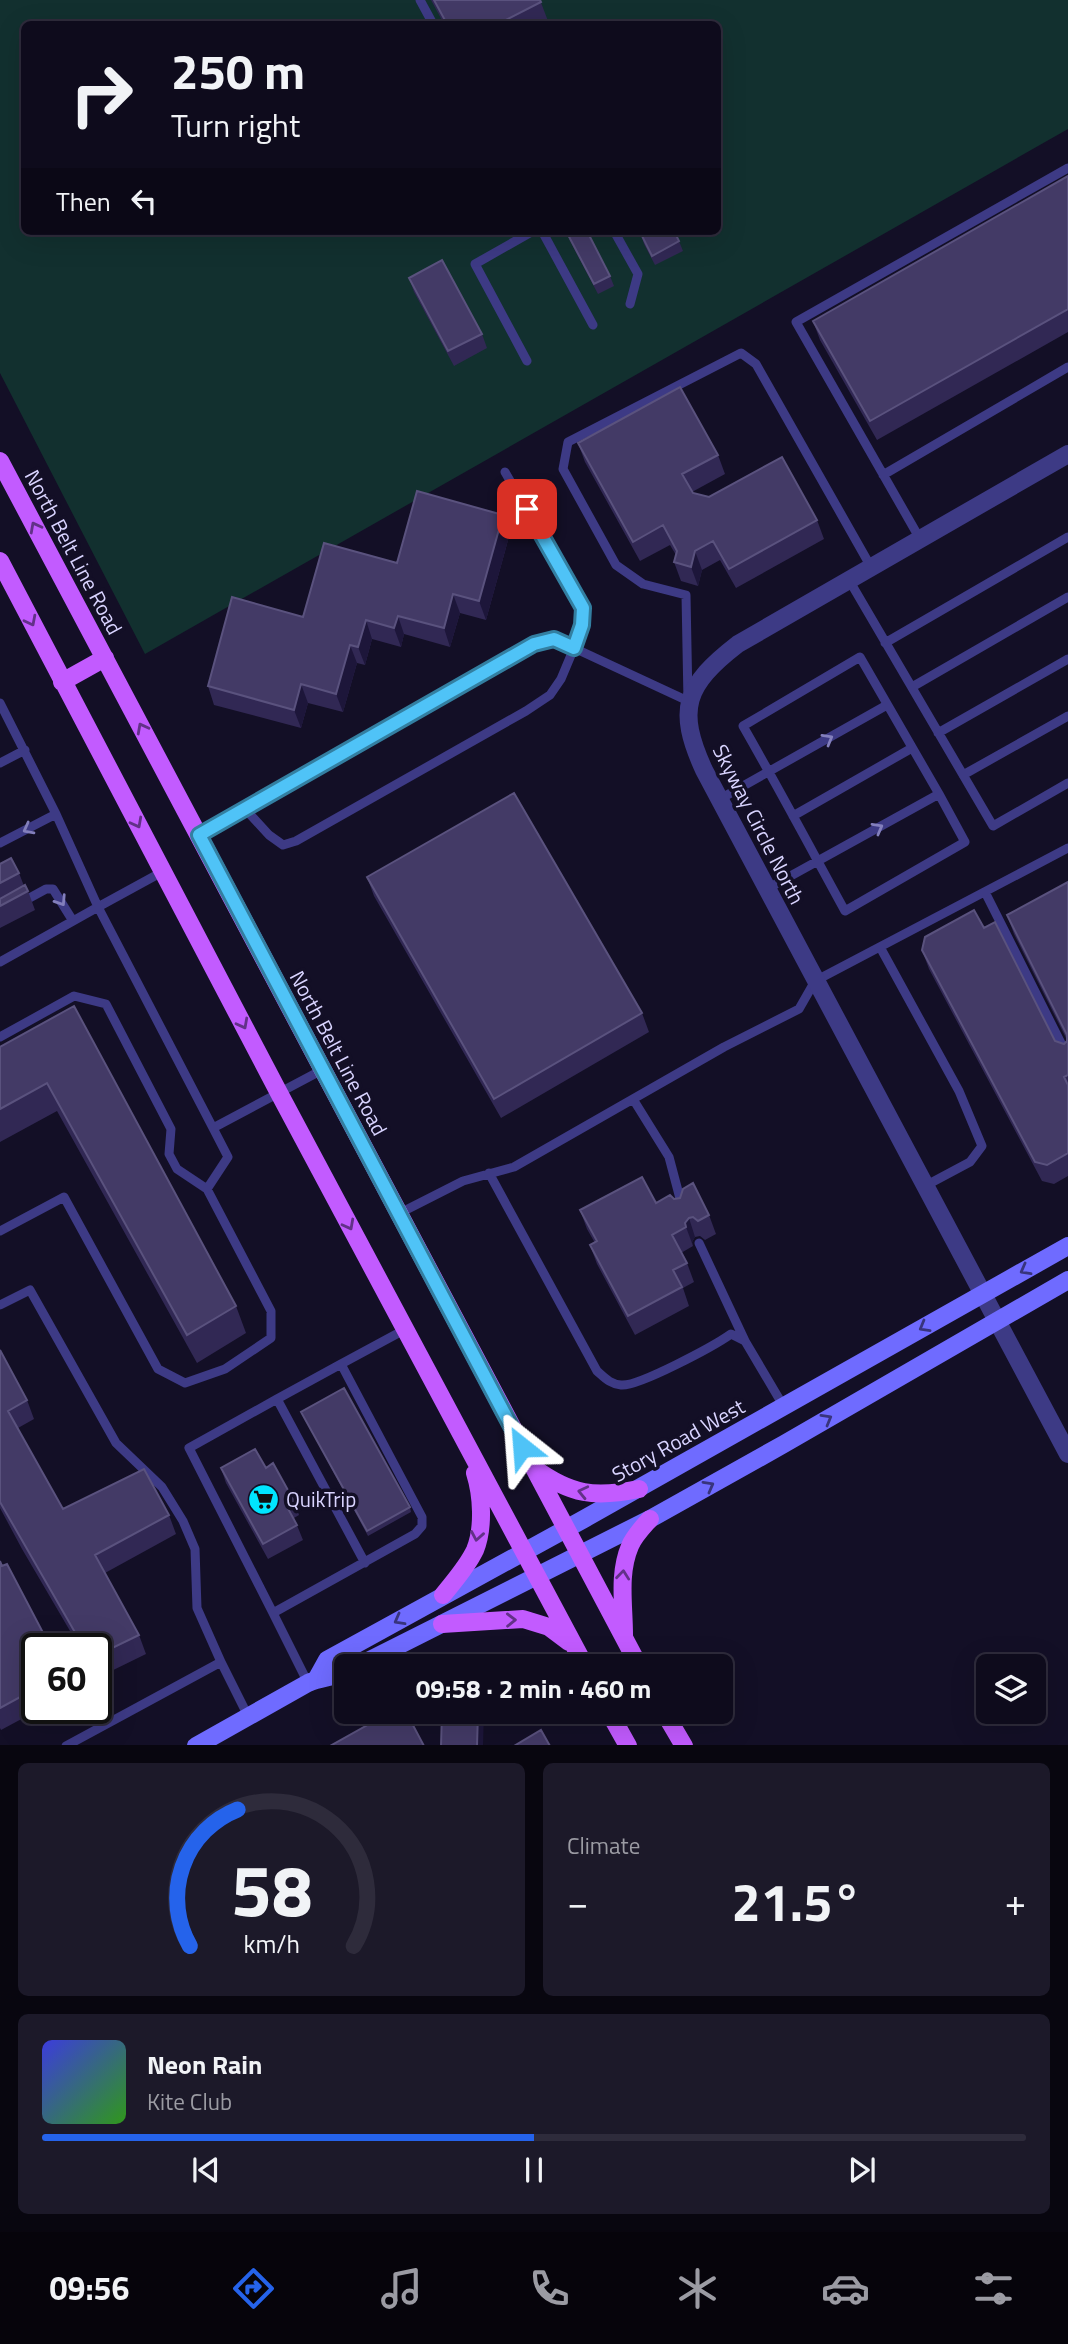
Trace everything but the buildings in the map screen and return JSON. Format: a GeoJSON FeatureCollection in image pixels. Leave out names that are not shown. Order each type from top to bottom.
{"type":"FeatureCollection","features":[{"type":"Feature","properties":{"kind":"main road","name":"North Belt Line Road"},"geometry":{"type":"LineString","coordinates":[[0,461],[632,1654]]}},
{"type":"Feature","properties":{"kind":"main road"},"geometry":{"type":"LineString","coordinates":[[0,561],[404,1330],[578,1654]]}},
{"type":"Feature","properties":{"kind":"main road"},"geometry":{"type":"LineString","coordinates":[[62,682],[105,658]]}},
{"type":"Feature","properties":{"kind":"main road"},"geometry":{"type":"LineString","coordinates":[[443,1595],[466,1566],[476,1547],[481,1516],[479,1484],[466,1446]]}},
{"type":"Feature","properties":{"kind":"main road"},"geometry":{"type":"LineString","coordinates":[[533,1467],[551,1480],[581,1492],[612,1494],[639,1489]]}},
{"type":"Feature","properties":{"kind":"main road"},"geometry":{"type":"LineString","coordinates":[[624,1639],[624,1564],[631,1544],[650,1519]]}},
{"type":"Feature","properties":{"kind":"main road"},"geometry":{"type":"LineString","coordinates":[[442,1624],[523,1619],[549,1627],[574,1646]]}},
{"type":"Feature","properties":{"kind":"main road"},"geometry":{"type":"LineString","coordinates":[[616,1724],[628,1745]]}},
{"type":"Feature","properties":{"kind":"main road"},"geometry":{"type":"LineString","coordinates":[[671,1724],[684,1745]]}},
{"type":"Feature","properties":{"kind":"street"},"geometry":{"type":"LineString","coordinates":[[688,701],[699,680],[717,660],[738,644],[1068,454]]}},
{"type":"Feature","properties":{"kind":"street","name":"Skyway Circle North"},"geometry":{"type":"LineString","coordinates":[[688,701],[687,722],[692,745],[1068,1454]]}},
{"type":"Feature","properties":{"kind":"street","name":"Story Road West"},"geometry":{"type":"LineString","coordinates":[[312,1681],[327,1660],[639,1489],[1068,1246]]}},
{"type":"Feature","properties":{"kind":"street"},"geometry":{"type":"LineString","coordinates":[[382,1654],[650,1519],[1067,1282]]}},
{"type":"Feature","properties":{"kind":"street","name":"Story Road West"},"geometry":{"type":"LineString","coordinates":[[196,1745],[312,1681],[334,1677]]}},
{"type":"Feature","properties":{"kind":"lane"},"geometry":{"type":"LineString","coordinates":[[420,0],[431,21]]}},
{"type":"Feature","properties":{"kind":"lane"},"geometry":{"type":"LineString","coordinates":[[920,539],[796,322],[1068,168]]}},
{"type":"Feature","properties":{"kind":"lane"},"geometry":{"type":"LineString","coordinates":[[527,235],[474,264],[527,362]]}},
{"type":"Feature","properties":{"kind":"lane"},"geometry":{"type":"LineString","coordinates":[[544,235],[593,325]]}},
{"type":"Feature","properties":{"kind":"lane"},"geometry":{"type":"LineString","coordinates":[[616,235],[638,274],[630,304]]}},
{"type":"Feature","properties":{"kind":"lane"},"geometry":{"type":"LineString","coordinates":[[199,835],[534,644],[554,639],[688,701],[686,595],[643,584],[616,565],[563,469],[568,442],[741,353],[756,363],[870,567]]}},
{"type":"Feature","properties":{"kind":"lane"},"geometry":{"type":"LineString","coordinates":[[883,475],[1068,367]]}},
{"type":"Feature","properties":{"kind":"lane"},"geometry":{"type":"LineString","coordinates":[[246,810],[269,835],[283,845],[296,841],[550,695],[561,679],[574,648],[582,625],[583,608],[505,472]]}},
{"type":"Feature","properties":{"kind":"lane"},"geometry":{"type":"LineString","coordinates":[[885,643],[1068,537]]}},
{"type":"Feature","properties":{"kind":"lane"},"geometry":{"type":"LineString","coordinates":[[849,580],[993,826],[1068,783]]}},
{"type":"Feature","properties":{"kind":"lane"},"geometry":{"type":"LineString","coordinates":[[912,687],[1068,597]]}},
{"type":"Feature","properties":{"kind":"lane"},"geometry":{"type":"LineString","coordinates":[[860,657],[887,705],[965,842],[845,911],[744,726],[860,657]]}},
{"type":"Feature","properties":{"kind":"lane"},"geometry":{"type":"LineString","coordinates":[[939,733],[1068,659]]}},
{"type":"Feature","properties":{"kind":"lane"},"geometry":{"type":"LineString","coordinates":[[0,703],[56,814],[98,907],[228,1157],[207,1189]]}},
{"type":"Feature","properties":{"kind":"lane"},"geometry":{"type":"LineString","coordinates":[[720,799],[887,705]]}},
{"type":"Feature","properties":{"kind":"lane"},"geometry":{"type":"LineString","coordinates":[[963,775],[1068,716]]}},
{"type":"Feature","properties":{"kind":"lane"},"geometry":{"type":"LineString","coordinates":[[793,816],[912,748]]}},
{"type":"Feature","properties":{"kind":"lane"},"geometry":{"type":"LineString","coordinates":[[0,763],[25,750]]}},
{"type":"Feature","properties":{"kind":"lane"},"geometry":{"type":"LineString","coordinates":[[767,889],[939,794]]}},
{"type":"Feature","properties":{"kind":"lane"},"geometry":{"type":"LineString","coordinates":[[0,844],[56,814]]}},
{"type":"Feature","properties":{"kind":"lane"},"geometry":{"type":"LineString","coordinates":[[398,1214],[463,1181],[514,1167],[724,1047],[799,1009],[816,981],[1068,848]]}},
{"type":"Feature","properties":{"kind":"lane"},"geometry":{"type":"LineString","coordinates":[[0,962],[162,872]]}},
{"type":"Feature","properties":{"kind":"lane"},"geometry":{"type":"LineString","coordinates":[[0,914],[53,889],[73,921]]}},
{"type":"Feature","properties":{"kind":"lane"},"geometry":{"type":"LineString","coordinates":[[985,892],[1068,1057]]}},
{"type":"Feature","properties":{"kind":"lane"},"geometry":{"type":"LineString","coordinates":[[880,947],[959,1091],[982,1146],[970,1162],[925,1186]]}},
{"type":"Feature","properties":{"kind":"lane"},"geometry":{"type":"LineString","coordinates":[[0,1037],[74,996],[106,1004],[171,1129],[169,1154],[177,1169],[207,1189],[271,1311],[271,1338],[225,1369],[185,1383],[158,1369],[64,1197],[0,1231]]}},
{"type":"Feature","properties":{"kind":"lane"},"geometry":{"type":"LineString","coordinates":[[214,1128],[322,1070]]}},
{"type":"Feature","properties":{"kind":"lane"},"geometry":{"type":"LineString","coordinates":[[633,1099],[669,1157],[680,1190],[683,1211]]}},
{"type":"Feature","properties":{"kind":"lane"},"geometry":{"type":"LineString","coordinates":[[489,1173],[597,1371],[610,1382],[623,1386],[642,1380],[716,1345],[731,1334],[745,1340]]}},
{"type":"Feature","properties":{"kind":"lane"},"geometry":{"type":"LineString","coordinates":[[699,1243],[745,1340],[784,1407]]}},
{"type":"Feature","properties":{"kind":"lane"},"geometry":{"type":"LineString","coordinates":[[0,1305],[30,1290],[116,1443],[162,1487],[183,1521],[195,1549],[197,1608],[220,1662],[248,1716]]}},
{"type":"Feature","properties":{"kind":"lane"},"geometry":{"type":"LineString","coordinates":[[312,1681],[273,1613],[189,1448],[404,1330]]}},
{"type":"Feature","properties":{"kind":"lane"},"geometry":{"type":"LineString","coordinates":[[273,1613],[415,1534],[422,1526],[422,1517],[341,1364]]}},
{"type":"Feature","properties":{"kind":"lane"},"geometry":{"type":"LineString","coordinates":[[277,1399],[365,1563]]}},
{"type":"Feature","properties":{"kind":"lane"},"geometry":{"type":"LineString","coordinates":[[66,1745],[220,1662]]}},
{"type":"Feature","properties":{"kind":"green space"},"geometry":{"type":"Polygon","coordinates":[[[0,0],[1068,0],[1068,129],[145,654],[0,373],[0,0]]]}},
{"type":"Feature","properties":{"kind":"place","name":"QuikTrip"},"geometry":{"type":"Point","coordinates":[263,1499]}},
{"type":"Feature","properties":{"kind":"route"},"geometry":{"type":"LineString","coordinates":[[522,1447],[199,835],[534,644],[554,639],[574,648],[582,625],[583,608],[527,509]]}}]}
